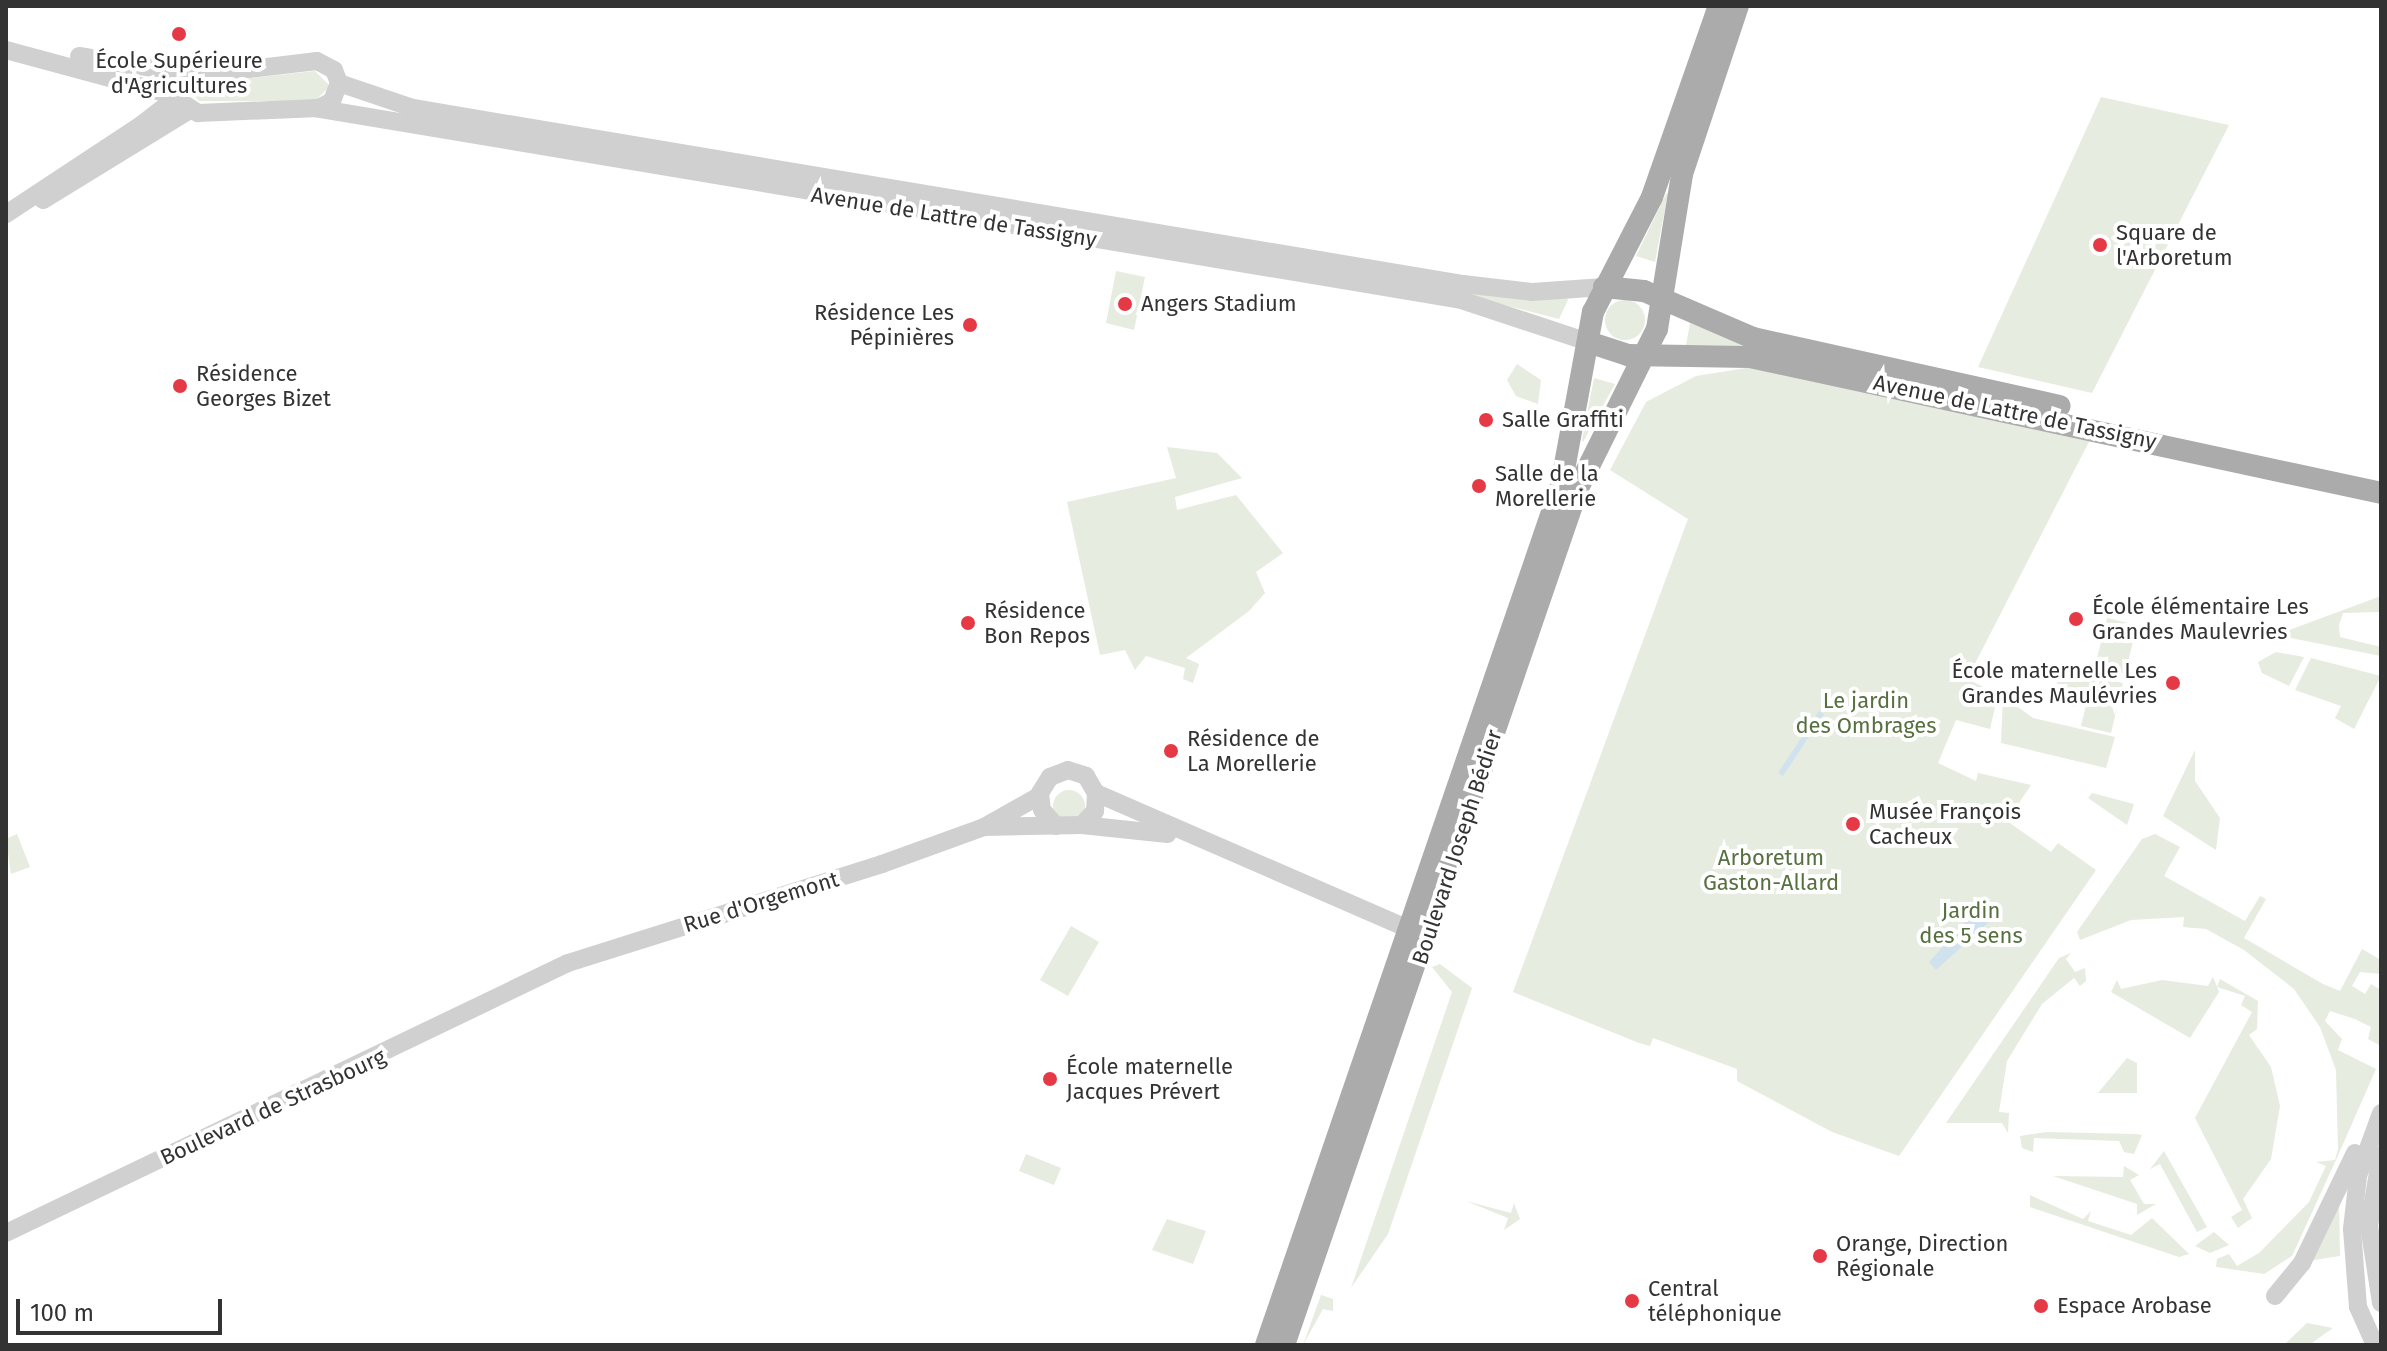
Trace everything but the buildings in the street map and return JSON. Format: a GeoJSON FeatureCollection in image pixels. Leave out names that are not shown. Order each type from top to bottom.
{"type":"FeatureCollection","features":[{"type":"Feature","properties":{"kind":"main road"},"geometry":{"type":"LineString","coordinates":[[1604,287],[1652,197],[1719,6]]}},
{"type":"Feature","properties":{"kind":"main road"},"geometry":{"type":"LineString","coordinates":[[1662,299],[1682,174],[1738,6]]}},
{"type":"Feature","properties":{"kind":"main road","name":"Avenue de Lattre de Tassigny"},"geometry":{"type":"LineString","coordinates":[[1604,287],[1662,299],[1753,338],[2381,477]]}},
{"type":"Feature","properties":{"kind":"main road","name":"Boulevard Joseph Bédier"},"geometry":{"type":"LineString","coordinates":[[1266,1345],[1561,486],[1588,342],[1604,287]]}},
{"type":"Feature","properties":{"kind":"main road","name":"Boulevard Joseph Bédier"},"geometry":{"type":"LineString","coordinates":[[1284,1345],[1578,488],[1646,356],[1662,299]]}},
{"type":"Feature","properties":{"kind":"main road","name":"Avenue de Lattre de Tassigny"},"geometry":{"type":"LineString","coordinates":[[1588,342],[1646,356],[1750,357],[2381,493]]}},
{"type":"Feature","properties":{"kind":"street"},"geometry":{"type":"LineString","coordinates":[[6,47],[195,75]]}},
{"type":"Feature","properties":{"kind":"street"},"geometry":{"type":"LineString","coordinates":[[6,47],[174,97],[190,110],[91,174],[6,214]]}},
{"type":"Feature","properties":{"kind":"street","name":"Avenue de Lattre de Tassigny"},"geometry":{"type":"LineString","coordinates":[[195,75],[317,61],[334,70],[339,83],[413,108],[1463,284],[1532,292],[1604,287]]}},
{"type":"Feature","properties":{"kind":"street"},"geometry":{"type":"LineString","coordinates":[[6,214],[174,97],[195,75]]}},
{"type":"Feature","properties":{"kind":"street"},"geometry":{"type":"LineString","coordinates":[[315,108],[332,101],[339,83]]}},
{"type":"Feature","properties":{"kind":"street","name":"Avenue de Lattre de Tassigny"},"geometry":{"type":"LineString","coordinates":[[190,110],[315,108],[1461,300],[1588,342]]}},
{"type":"Feature","properties":{"kind":"street","name":"Rue d'Orgemont"},"geometry":{"type":"LineString","coordinates":[[539,979],[595,953],[984,827],[1039,796],[1050,777],[1068,770],[1086,776],[1096,793],[1189,836],[1282,868],[1409,929]]}},
{"type":"Feature","properties":{"kind":"street"},"geometry":{"type":"LineString","coordinates":[[1082,825],[1095,811],[1096,793]]}},
{"type":"Feature","properties":{"kind":"street"},"geometry":{"type":"LineString","coordinates":[[1039,796],[1056,826]]}},
{"type":"Feature","properties":{"kind":"street","name":"Rue d'Orgemont"},"geometry":{"type":"LineString","coordinates":[[984,827],[1082,825],[1189,836]]}},
{"type":"Feature","properties":{"kind":"street","name":"Boulevard de Strasbourg"},"geometry":{"type":"LineString","coordinates":[[6,1233],[539,979]]}},
{"type":"Feature","properties":{"kind":"street"},"geometry":{"type":"LineString","coordinates":[[2275,1296],[2302,1263],[2381,1100]]}},
{"type":"Feature","properties":{"kind":"street"},"geometry":{"type":"LineString","coordinates":[[2375,1345],[2358,1307],[2352,1229],[2358,1176],[2381,1113]]}},
{"type":"Feature","properties":{"kind":"street"},"geometry":{"type":"LineString","coordinates":[[2381,1155],[2369,1226],[2381,1303]]}},
{"type":"Feature","properties":{"kind":"green space"},"geometry":{"type":"Polygon","coordinates":[[[315,71],[330,86],[315,101],[199,101],[192,93],[199,84],[315,71]]]}},
{"type":"Feature","properties":{"kind":"green space","name":"Square de l'Arboretum"},"geometry":{"type":"Polygon","coordinates":[[[2101,97],[2229,125],[2092,393],[1978,367],[2101,97]]]}},
{"type":"Feature","properties":{"kind":"green space"},"geometry":{"type":"Polygon","coordinates":[[[1666,194],[1655,262],[1636,256],[1666,194]]]}},
{"type":"Feature","properties":{"kind":"green space","name":"Angers Stadium"},"geometry":{"type":"Polygon","coordinates":[[[1116,271],[1145,277],[1134,330],[1106,323],[1116,271]]]}},
{"type":"Feature","properties":{"kind":"green space"},"geometry":{"type":"Polygon","coordinates":[[[1453,292],[1567,298],[1568,300],[1559,319],[1453,292]]]}},
{"type":"Feature","properties":{"kind":"green space"},"geometry":{"type":"Polygon","coordinates":[[[1625,300],[1639,306],[1645,320],[1639,334],[1625,340],[1611,334],[1605,320],[1611,306],[1625,300]]]}},
{"type":"Feature","properties":{"kind":"green space"},"geometry":{"type":"Polygon","coordinates":[[[1690,323],[1753,346],[1686,345],[1690,323]]]}},
{"type":"Feature","properties":{"kind":"green space"},"geometry":{"type":"Polygon","coordinates":[[[1517,364],[1541,380],[1538,404],[1516,396],[1507,380],[1517,364]]]}},
{"type":"Feature","properties":{"kind":"green space","name":"Arboretum Gaston-Allard"},"geometry":{"type":"Polygon","coordinates":[[[1765,365],[2092,436],[1967,679],[1998,694],[1990,729],[1956,720],[1938,763],[1976,781],[1978,773],[2031,785],[2007,821],[2051,852],[2058,843],[2096,870],[1899,1156],[1832,1132],[1737,1081],[1737,1069],[1653,1038],[1650,1046],[1639,1043],[1513,992],[1688,519],[1610,470],[1646,402],[1696,376],[1765,365]]]}},
{"type":"Feature","properties":{"kind":"green space"},"geometry":{"type":"Polygon","coordinates":[[[1594,378],[1615,384],[1583,442],[1582,440],[1594,378]]]}},
{"type":"Feature","properties":{"kind":"green space"},"geometry":{"type":"Polygon","coordinates":[[[1167,447],[1217,453],[1242,478],[1175,497],[1177,510],[1236,495],[1283,553],[1256,572],[1265,593],[1249,611],[1186,658],[1199,664],[1193,683],[1183,679],[1185,668],[1146,656],[1135,670],[1125,650],[1100,655],[1067,502],[1176,478],[1167,447]]]}},
{"type":"Feature","properties":{"kind":"green space"},"geometry":{"type":"Polygon","coordinates":[[[2381,596],[2381,612],[2343,613],[2339,625],[2340,637],[2381,647],[2381,656],[2276,635],[2381,596]]]}},
{"type":"Feature","properties":{"kind":"green space"},"geometry":{"type":"Polygon","coordinates":[[[2107,618],[2137,625],[2125,674],[2095,666],[2107,618]]]}},
{"type":"Feature","properties":{"kind":"green space"},"geometry":{"type":"Polygon","coordinates":[[[2276,652],[2304,657],[2289,686],[2262,673],[2258,662],[2276,652]]]}},
{"type":"Feature","properties":{"kind":"green space"},"geometry":{"type":"Polygon","coordinates":[[[2311,658],[2381,676],[2354,729],[2335,718],[2341,706],[2295,690],[2311,658]]]}},
{"type":"Feature","properties":{"kind":"green space"},"geometry":{"type":"Polygon","coordinates":[[[2074,671],[2087,676],[2092,689],[2087,702],[2074,707],[2061,702],[2056,689],[2061,676],[2074,671]]]}},
{"type":"Feature","properties":{"kind":"green space"},"geometry":{"type":"Polygon","coordinates":[[[2093,676],[2123,683],[2111,733],[2081,726],[2093,676]]]}},
{"type":"Feature","properties":{"kind":"green space"},"geometry":{"type":"Polygon","coordinates":[[[2003,696],[2033,718],[2115,737],[2106,768],[2001,743],[2003,696]]]}},
{"type":"Feature","properties":{"kind":"green space"},"geometry":{"type":"Polygon","coordinates":[[[2195,750],[2195,781],[2220,818],[2216,850],[2163,816],[2195,750]]]}},
{"type":"Feature","properties":{"kind":"green space"},"geometry":{"type":"Polygon","coordinates":[[[1069,790],[1080,795],[1085,806],[1080,817],[1069,822],[1058,817],[1053,806],[1058,795],[1069,790]]]}},
{"type":"Feature","properties":{"kind":"green space"},"geometry":{"type":"Polygon","coordinates":[[[2092,793],[2134,804],[2127,825],[2088,798],[2092,793]]]}},
{"type":"Feature","properties":{"kind":"green space"},"geometry":{"type":"Polygon","coordinates":[[[17,834],[30,867],[11,874],[6,839],[17,834]]]}},
{"type":"Feature","properties":{"kind":"green space"},"geometry":{"type":"Polygon","coordinates":[[[2155,834],[2180,847],[2164,876],[2245,921],[2260,896],[2266,899],[2244,938],[2323,984],[2340,991],[2362,949],[2381,960],[2381,974],[2360,972],[2352,986],[2365,994],[2371,984],[2381,990],[2381,1046],[2368,1039],[2371,1027],[2355,1019],[2330,1011],[2325,1021],[2342,1039],[2338,1050],[2376,1069],[2292,1256],[2264,1274],[2216,1267],[2217,1259],[2229,1254],[2237,1266],[2259,1253],[2309,1202],[2326,1166],[2316,1162],[2335,1160],[2338,1149],[2336,1070],[2320,1027],[2294,989],[2244,950],[2206,929],[2183,927],[2184,917],[2131,920],[2080,940],[2077,932],[2142,839],[2155,834]]]}},
{"type":"Feature","properties":{"kind":"green space"},"geometry":{"type":"Polygon","coordinates":[[[1071,926],[1099,942],[1068,996],[1040,980],[1071,926]]]}},
{"type":"Feature","properties":{"kind":"green space"},"geometry":{"type":"Polygon","coordinates":[[[2071,953],[2066,959],[2075,972],[2085,968],[2086,981],[2080,986],[2074,978],[2042,1004],[2007,1061],[1999,1112],[2009,1113],[2008,1133],[2002,1123],[1946,1123],[2059,958],[2071,953]]]}},
{"type":"Feature","properties":{"kind":"green space"},"geometry":{"type":"Polygon","coordinates":[[[1440,964],[1472,988],[1388,1234],[1351,1288],[1452,992],[1432,967],[1440,964]]]}},
{"type":"Feature","properties":{"kind":"green space"},"geometry":{"type":"Polygon","coordinates":[[[2213,977],[2219,992],[2190,1038],[2111,992],[2117,980],[2121,989],[2162,980],[2208,986],[2213,977]]]}},
{"type":"Feature","properties":{"kind":"green space"},"geometry":{"type":"Polygon","coordinates":[[[2220,979],[2258,1001],[2257,1029],[2249,1035],[2271,1067],[2280,1106],[2271,1159],[2243,1199],[2252,1218],[2238,1228],[2231,1217],[2242,1210],[2195,1118],[2252,1012],[2241,1005],[2245,996],[2217,987],[2220,979]]]}},
{"type":"Feature","properties":{"kind":"green space"},"geometry":{"type":"Polygon","coordinates":[[[2127,1058],[2137,1063],[2137,1093],[2098,1093],[2127,1058]]]}},
{"type":"Feature","properties":{"kind":"green space"},"geometry":{"type":"Polygon","coordinates":[[[2046,1132],[2142,1135],[2134,1154],[2124,1152],[2119,1141],[2034,1138],[2033,1152],[2022,1148],[2020,1136],[2046,1132]]]}},
{"type":"Feature","properties":{"kind":"green space"},"geometry":{"type":"Polygon","coordinates":[[[2164,1151],[2207,1227],[2197,1232],[2160,1164],[2150,1169],[2164,1151]]]}},
{"type":"Feature","properties":{"kind":"green space"},"geometry":{"type":"Polygon","coordinates":[[[1026,1154],[1061,1168],[1054,1185],[1019,1171],[1026,1154]]]}},
{"type":"Feature","properties":{"kind":"green space"},"geometry":{"type":"Polygon","coordinates":[[[2124,1166],[2139,1175],[2130,1180],[2144,1204],[2156,1204],[2137,1215],[2137,1204],[2053,1176],[2123,1177],[2124,1166]]]}},
{"type":"Feature","properties":{"kind":"green space"},"geometry":{"type":"Polygon","coordinates":[[[2030,1195],[2083,1219],[2091,1211],[2088,1221],[2131,1235],[2152,1218],[2189,1254],[2179,1257],[2030,1207],[2030,1195]]]}},
{"type":"Feature","properties":{"kind":"green space"},"geometry":{"type":"Polygon","coordinates":[[[1466,1201],[1511,1213],[1514,1203],[1520,1219],[1504,1230],[1508,1218],[1466,1201]]]}},
{"type":"Feature","properties":{"kind":"green space"},"geometry":{"type":"Polygon","coordinates":[[[2339,1203],[2340,1256],[2308,1261],[2339,1203]]]}},
{"type":"Feature","properties":{"kind":"green space"},"geometry":{"type":"Polygon","coordinates":[[[1167,1219],[1206,1231],[1193,1264],[1152,1250],[1167,1219]]]}},
{"type":"Feature","properties":{"kind":"green space"},"geometry":{"type":"Polygon","coordinates":[[[2214,1232],[2229,1245],[2210,1253],[2195,1246],[2214,1232]]]}},
{"type":"Feature","properties":{"kind":"green space"},"geometry":{"type":"Polygon","coordinates":[[[1321,1295],[1333,1299],[1333,1311],[1323,1309],[1303,1345],[1321,1295]]]}},
{"type":"Feature","properties":{"kind":"green space"},"geometry":{"type":"Polygon","coordinates":[[[2307,1323],[2333,1328],[2309,1345],[2284,1345],[2307,1323]]]}},
{"type":"Feature","properties":{"kind":"water"},"geometry":{"type":"Polygon","coordinates":[[[1819,711],[1824,714],[1783,776],[1778,773],[1819,711]]]}},
{"type":"Feature","properties":{"kind":"water"},"geometry":{"type":"Polygon","coordinates":[[[1975,911],[1989,922],[1936,970],[1929,962],[1975,911]]]}},
{"type":"Feature","properties":{"kind":"place","name":"École Supérieure d'Agricultures"},"geometry":{"type":"Point","coordinates":[179,34]}},
{"type":"Feature","properties":{"kind":"place","name":"Square de l'Arboretum"},"geometry":{"type":"Point","coordinates":[2100,245]}},
{"type":"Feature","properties":{"kind":"place","name":"Angers Stadium"},"geometry":{"type":"Point","coordinates":[1125,304]}},
{"type":"Feature","properties":{"kind":"place","name":"Résidence Les Pépinières"},"geometry":{"type":"Point","coordinates":[970,325]}},
{"type":"Feature","properties":{"kind":"place","name":"Résidence Georges Bizet"},"geometry":{"type":"Point","coordinates":[180,386]}},
{"type":"Feature","properties":{"kind":"place","name":"Salle Graffiti"},"geometry":{"type":"Point","coordinates":[1486,420]}},
{"type":"Feature","properties":{"kind":"place","name":"Salle de la Morellerie"},"geometry":{"type":"Point","coordinates":[1479,486]}},
{"type":"Feature","properties":{"kind":"place","name":"École élémentaire Les Grandes Maulevries"},"geometry":{"type":"Point","coordinates":[2076,619]}},
{"type":"Feature","properties":{"kind":"place","name":"Résidence Bon Repos"},"geometry":{"type":"Point","coordinates":[968,623]}},
{"type":"Feature","properties":{"kind":"place","name":"École maternelle Les Grandes Maulévries"},"geometry":{"type":"Point","coordinates":[2173,683]}},
{"type":"Feature","properties":{"kind":"place","name":"Résidence de La Morellerie"},"geometry":{"type":"Point","coordinates":[1171,751]}},
{"type":"Feature","properties":{"kind":"place","name":"Musée François Cacheux"},"geometry":{"type":"Point","coordinates":[1853,824]}},
{"type":"Feature","properties":{"kind":"place","name":"École maternelle Jacques Prévert"},"geometry":{"type":"Point","coordinates":[1050,1079]}},
{"type":"Feature","properties":{"kind":"place","name":"Orange, Direction Régionale"},"geometry":{"type":"Point","coordinates":[1820,1256]}},
{"type":"Feature","properties":{"kind":"place","name":"Central téléphonique"},"geometry":{"type":"Point","coordinates":[1632,1301]}},
{"type":"Feature","properties":{"kind":"place","name":"Espace Arobase"},"geometry":{"type":"Point","coordinates":[2041,1306]}},
{"type":"Feature","properties":{"kind":"park label","name":"Le jardin des Ombrages"},"geometry":{"type":"Point","coordinates":[1866,712]}},
{"type":"Feature","properties":{"kind":"park label","name":"Jardin des 5 sens"},"geometry":{"type":"Point","coordinates":[1971,922]}}]}
